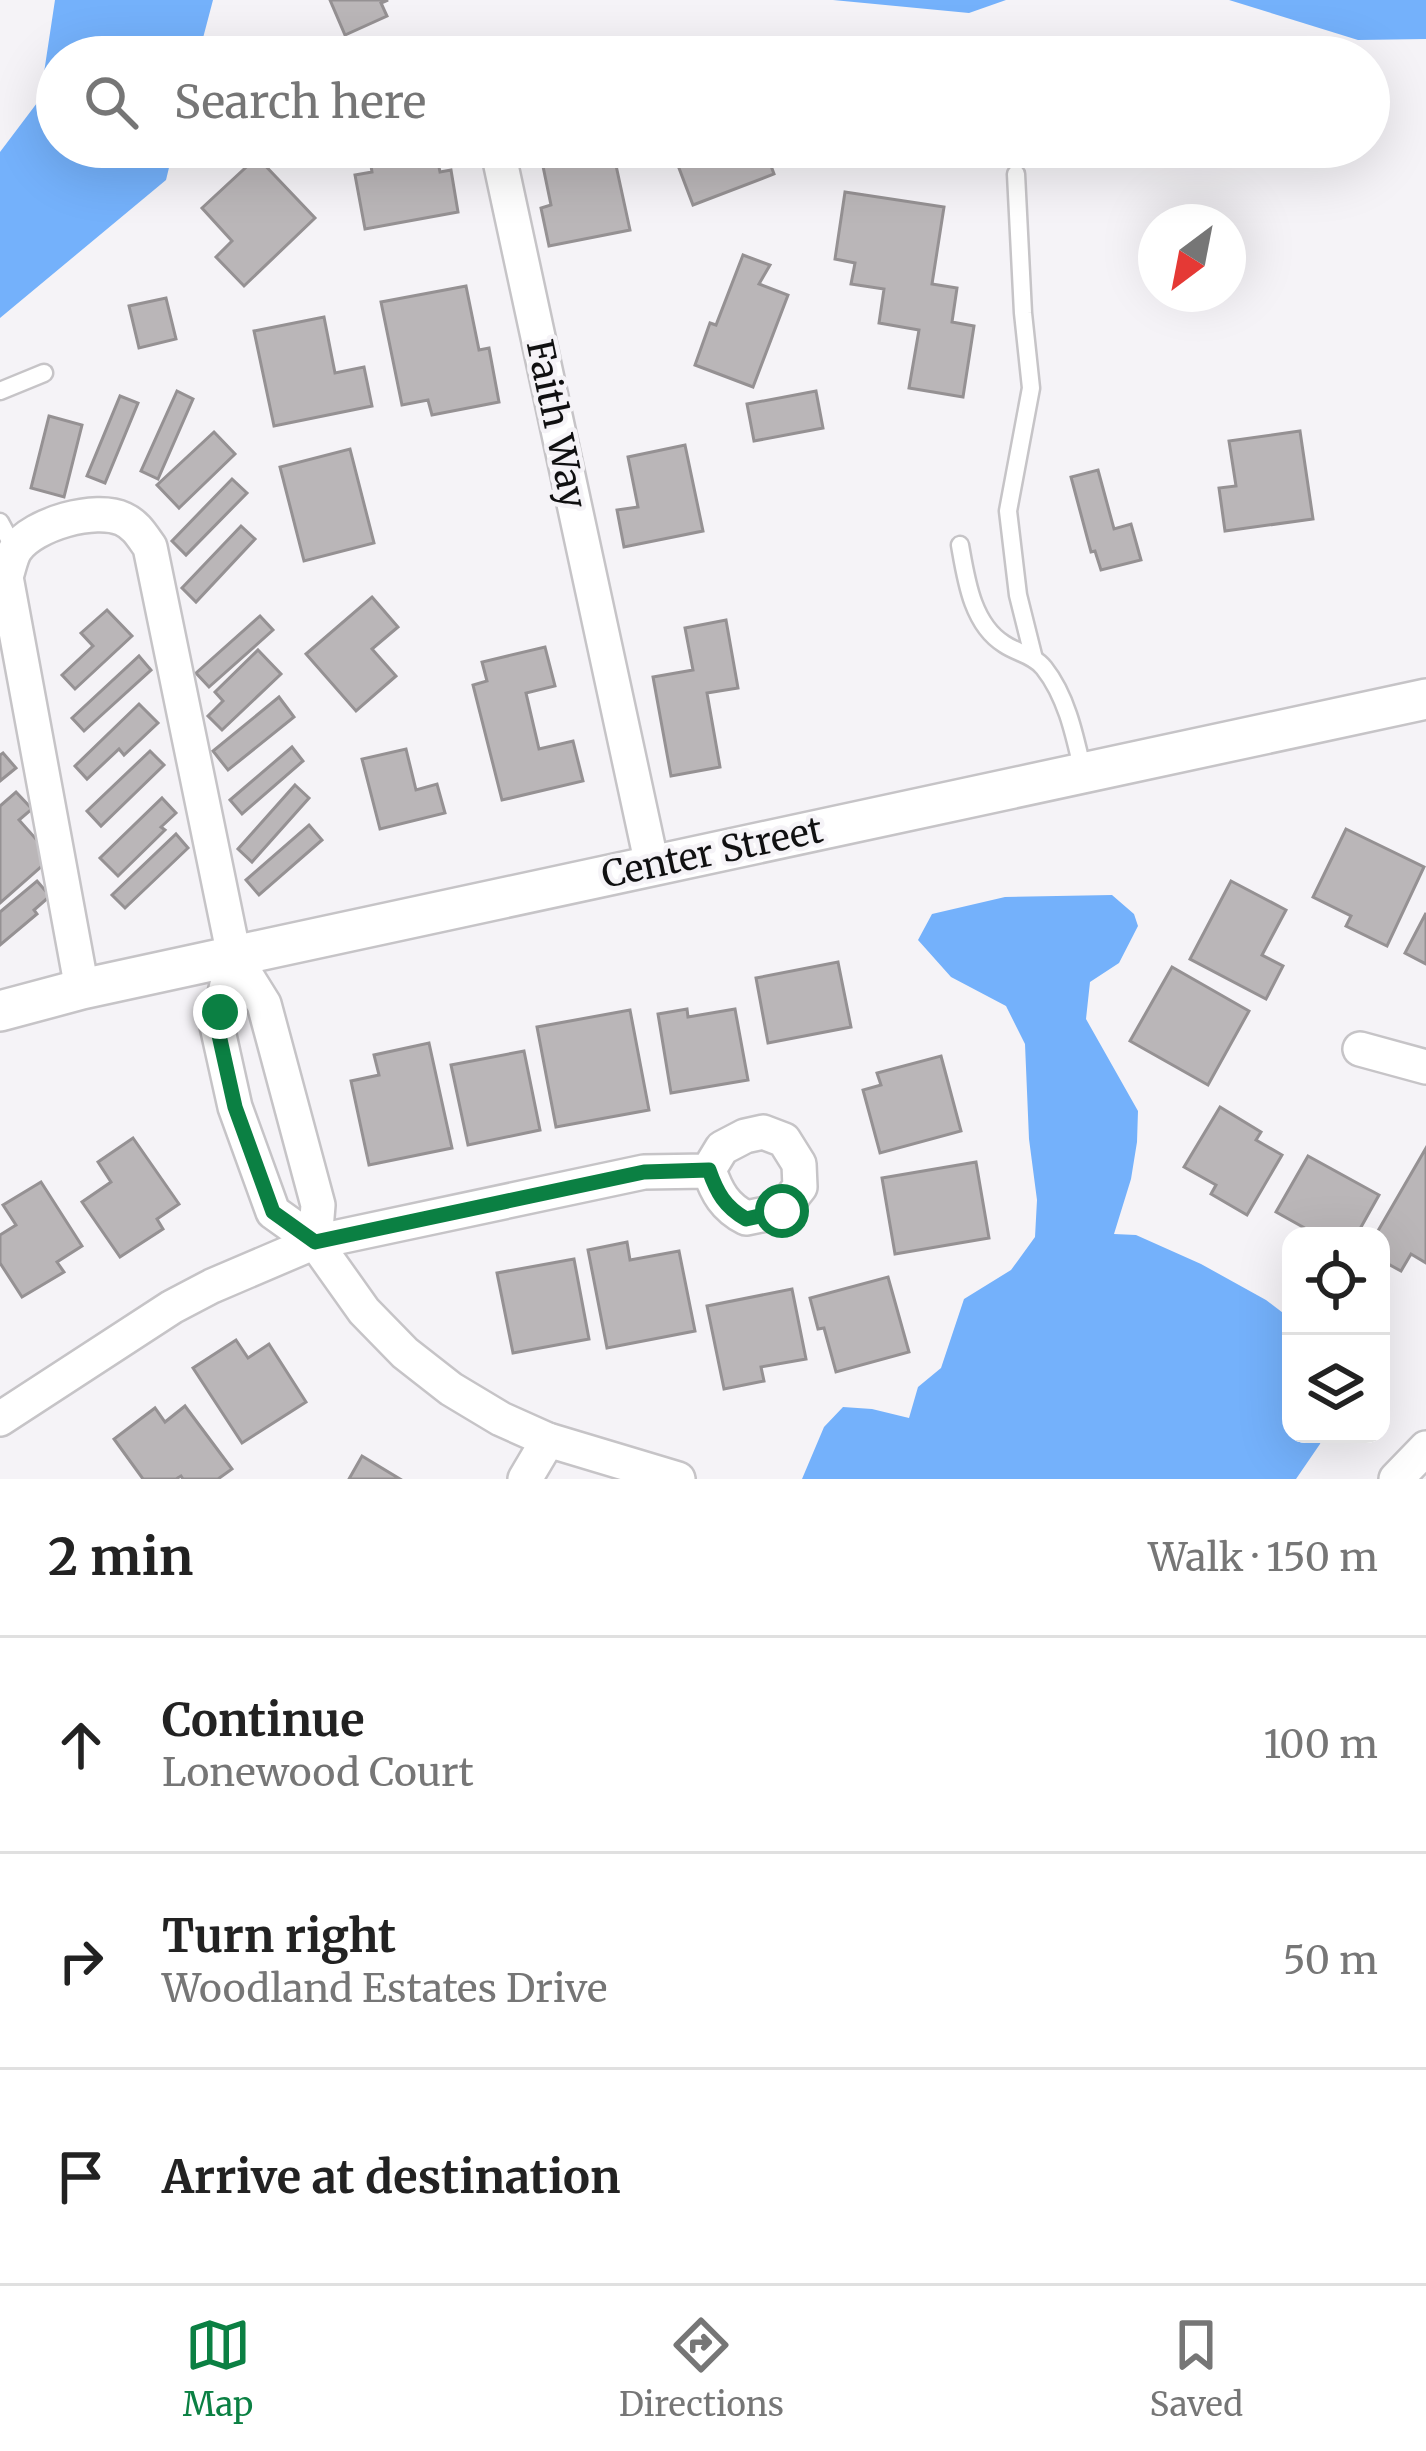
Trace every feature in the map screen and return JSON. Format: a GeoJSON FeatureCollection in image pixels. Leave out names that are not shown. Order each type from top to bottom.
{"type":"FeatureCollection","features":[{"type":"Feature","properties":{"kind":"street","name":"Faith Way"},"geometry":{"type":"LineString","coordinates":[[502,168],[652,865]]}},
{"type":"Feature","properties":{"kind":"street"},"geometry":{"type":"LineString","coordinates":[[82,989],[6,577],[8,536],[31,534],[74,516],[119,516],[150,547],[234,956],[264,1004],[318,1204],[315,1242]]}},
{"type":"Feature","properties":{"kind":"street","name":"Center Street"},"geometry":{"type":"LineString","coordinates":[[0,1011],[82,989],[1426,699]]}},
{"type":"Feature","properties":{"kind":"street"},"geometry":{"type":"LineString","coordinates":[[234,956],[217,1026],[235,1107],[273,1212],[315,1242],[364,1311],[405,1353],[468,1399],[548,1439],[678,1479]]}},
{"type":"Feature","properties":{"kind":"street"},"geometry":{"type":"LineString","coordinates":[[1360,1049],[1426,1067]]}},
{"type":"Feature","properties":{"kind":"street"},"geometry":{"type":"LineString","coordinates":[[0,1419],[172,1307],[315,1242],[644,1172],[708,1171]]}},
{"type":"Feature","properties":{"kind":"street"},"geometry":{"type":"LineString","coordinates":[[525,1479],[548,1439]]}},
{"type":"Feature","properties":{"kind":"street"},"geometry":{"type":"LineString","coordinates":[[1396,1479],[1426,1448]]}},
{"type":"Feature","properties":{"kind":"lane"},"geometry":{"type":"LineString","coordinates":[[1016,174],[1031,388],[1008,511],[1018,596],[1034,659]]}},
{"type":"Feature","properties":{"kind":"lane"},"geometry":{"type":"LineString","coordinates":[[0,391],[44,373]]}},
{"type":"Feature","properties":{"kind":"lane"},"geometry":{"type":"LineString","coordinates":[[959,545],[968,591],[989,632],[1044,668],[1067,711],[1083,772]]}},
{"type":"Feature","properties":{"kind":"water"},"geometry":{"type":"Polygon","coordinates":[[[55,0],[213,0],[204,36],[50,36],[55,0]]]}},
{"type":"Feature","properties":{"kind":"water"},"geometry":{"type":"Polygon","coordinates":[[[833,0],[1006,0],[969,13],[833,0]]]}},
{"type":"Feature","properties":{"kind":"water"},"geometry":{"type":"Polygon","coordinates":[[[1229,0],[1426,0],[1426,39],[1345,36],[1229,0]]]}},
{"type":"Feature","properties":{"kind":"water"},"geometry":{"type":"Polygon","coordinates":[[[36,104],[36,168],[169,168],[166,180],[0,318],[0,152],[36,104]]]}},
{"type":"Feature","properties":{"kind":"water"},"geometry":{"type":"Polygon","coordinates":[[[1112,895],[1134,914],[1138,926],[1119,963],[1090,982],[1086,1019],[1138,1111],[1131,1179],[1114,1234],[1136,1235],[1201,1264],[1282,1312],[1282,1443],[1320,1443],[1296,1479],[802,1479],[824,1427],[843,1407],[909,1418],[918,1387],[941,1368],[964,1299],[1011,1270],[1035,1237],[1037,1200],[1025,1044],[1006,1006],[951,977],[918,940],[932,914],[1005,897],[1112,895]]]}},
{"type":"Feature","properties":{"kind":"building"},"geometry":{"type":"Polygon","coordinates":[[[330,0],[388,0],[381,3],[387,16],[345,35],[330,0]]]}},
{"type":"Feature","properties":{"kind":"building"},"geometry":{"type":"Polygon","coordinates":[[[245,168],[267,168],[315,218],[244,286],[216,257],[232,241],[202,208],[245,168]]]}},
{"type":"Feature","properties":{"kind":"building"},"geometry":{"type":"Polygon","coordinates":[[[371,168],[451,170],[458,212],[365,229],[355,175],[372,172],[371,168]]]}},
{"type":"Feature","properties":{"kind":"building"},"geometry":{"type":"Polygon","coordinates":[[[543,168],[617,168],[630,230],[549,246],[541,208],[551,205],[543,168]]]}},
{"type":"Feature","properties":{"kind":"building"},"geometry":{"type":"Polygon","coordinates":[[[679,168],[772,168],[774,174],[693,205],[679,168]]]}},
{"type":"Feature","properties":{"kind":"building"},"geometry":{"type":"Polygon","coordinates":[[[845,192],[944,207],[932,284],[957,288],[952,322],[974,326],[963,397],[909,388],[919,330],[879,323],[884,289],[851,284],[855,263],[835,259],[845,192]]]}},
{"type":"Feature","properties":{"kind":"building"},"geometry":{"type":"Polygon","coordinates":[[[743,255],[770,265],[759,284],[788,295],[753,387],[695,365],[743,255]]]}},
{"type":"Feature","properties":{"kind":"building"},"geometry":{"type":"Polygon","coordinates":[[[466,286],[479,350],[489,348],[499,402],[432,415],[428,400],[402,405],[381,302],[466,286]]]}},
{"type":"Feature","properties":{"kind":"building"},"geometry":{"type":"Polygon","coordinates":[[[166,298],[176,339],[139,348],[129,306],[166,298]]]}},
{"type":"Feature","properties":{"kind":"building"},"geometry":{"type":"Polygon","coordinates":[[[324,317],[335,373],[364,367],[372,406],[274,426],[254,331],[324,317]]]}},
{"type":"Feature","properties":{"kind":"building"},"geometry":{"type":"Polygon","coordinates":[[[177,391],[193,399],[158,479],[141,471],[177,391]]]}},
{"type":"Feature","properties":{"kind":"building"},"geometry":{"type":"Polygon","coordinates":[[[816,391],[823,428],[754,441],[747,404],[816,391]]]}},
{"type":"Feature","properties":{"kind":"building"},"geometry":{"type":"Polygon","coordinates":[[[120,396],[138,403],[105,483],[87,476],[120,396]]]}},
{"type":"Feature","properties":{"kind":"building"},"geometry":{"type":"Polygon","coordinates":[[[49,416],[82,425],[64,497],[31,488],[49,416]]]}},
{"type":"Feature","properties":{"kind":"building"},"geometry":{"type":"Polygon","coordinates":[[[1300,431],[1313,519],[1225,531],[1219,488],[1236,486],[1229,441],[1300,431]]]}},
{"type":"Feature","properties":{"kind":"building"},"geometry":{"type":"Polygon","coordinates":[[[214,432],[235,454],[179,508],[157,485],[214,432]]]}},
{"type":"Feature","properties":{"kind":"building"},"geometry":{"type":"Polygon","coordinates":[[[685,445],[703,531],[624,547],[617,510],[638,507],[628,457],[685,445]]]}},
{"type":"Feature","properties":{"kind":"building"},"geometry":{"type":"Polygon","coordinates":[[[350,449],[374,543],[304,561],[280,467],[350,449]]]}},
{"type":"Feature","properties":{"kind":"building"},"geometry":{"type":"Polygon","coordinates":[[[1098,470],[1114,529],[1131,524],[1141,560],[1101,570],[1095,551],[1091,552],[1071,477],[1098,470]]]}},
{"type":"Feature","properties":{"kind":"building"},"geometry":{"type":"Polygon","coordinates":[[[232,479],[247,493],[186,555],[172,541],[232,479]]]}},
{"type":"Feature","properties":{"kind":"building"},"geometry":{"type":"Polygon","coordinates":[[[241,526],[255,539],[196,602],[182,588],[241,526]]]}},
{"type":"Feature","properties":{"kind":"building"},"geometry":{"type":"Polygon","coordinates":[[[372,597],[398,627],[372,649],[396,676],[356,711],[306,654],[372,597]]]}},
{"type":"Feature","properties":{"kind":"building"},"geometry":{"type":"Polygon","coordinates":[[[107,610],[132,636],[75,689],[62,675],[93,646],[81,633],[107,610]]]}},
{"type":"Feature","properties":{"kind":"building"},"geometry":{"type":"Polygon","coordinates":[[[260,616],[273,630],[209,687],[196,673],[260,616]]]}},
{"type":"Feature","properties":{"kind":"building"},"geometry":{"type":"Polygon","coordinates":[[[726,620],[738,688],[707,693],[720,767],[671,776],[653,677],[693,670],[685,628],[726,620]]]}},
{"type":"Feature","properties":{"kind":"building"},"geometry":{"type":"Polygon","coordinates":[[[545,647],[555,686],[526,693],[539,749],[573,741],[583,781],[502,800],[473,685],[487,681],[482,662],[545,647]]]}},
{"type":"Feature","properties":{"kind":"building"},"geometry":{"type":"Polygon","coordinates":[[[258,650],[281,674],[222,730],[208,716],[223,701],[215,692],[258,650]]]}},
{"type":"Feature","properties":{"kind":"building"},"geometry":{"type":"Polygon","coordinates":[[[139,656],[151,670],[84,731],[72,718],[139,656]]]}},
{"type":"Feature","properties":{"kind":"building"},"geometry":{"type":"Polygon","coordinates":[[[279,697],[294,717],[228,770],[213,751],[279,697]]]}},
{"type":"Feature","properties":{"kind":"building"},"geometry":{"type":"Polygon","coordinates":[[[139,704],[158,723],[124,755],[119,749],[87,779],[75,766],[139,704]]]}},
{"type":"Feature","properties":{"kind":"building"},"geometry":{"type":"Polygon","coordinates":[[[292,747],[303,761],[242,814],[230,800],[292,747]]]}},
{"type":"Feature","properties":{"kind":"building"},"geometry":{"type":"Polygon","coordinates":[[[406,749],[416,790],[437,784],[445,813],[380,829],[362,759],[406,749]]]}},
{"type":"Feature","properties":{"kind":"building"},"geometry":{"type":"Polygon","coordinates":[[[150,751],[164,765],[101,826],[87,811],[150,751]]]}},
{"type":"Feature","properties":{"kind":"building"},"geometry":{"type":"Polygon","coordinates":[[[0,755],[16,768],[0,781],[0,755]]]}},
{"type":"Feature","properties":{"kind":"building"},"geometry":{"type":"Polygon","coordinates":[[[295,785],[309,798],[252,862],[238,849],[295,785]]]}},
{"type":"Feature","properties":{"kind":"building"},"geometry":{"type":"Polygon","coordinates":[[[16,792],[32,809],[19,820],[52,857],[0,903],[0,806],[16,792]]]}},
{"type":"Feature","properties":{"kind":"building"},"geometry":{"type":"Polygon","coordinates":[[[162,798],[176,813],[118,876],[100,858],[162,798]]]}},
{"type":"Feature","properties":{"kind":"building"},"geometry":{"type":"Polygon","coordinates":[[[309,825],[322,840],[259,895],[246,880],[309,825]]]}},
{"type":"Feature","properties":{"kind":"building"},"geometry":{"type":"Polygon","coordinates":[[[1346,829],[1424,867],[1387,946],[1346,926],[1351,916],[1313,897],[1346,829]]]}},
{"type":"Feature","properties":{"kind":"building"},"geometry":{"type":"Polygon","coordinates":[[[176,834],[188,848],[125,908],[112,895],[176,834]]]}},
{"type":"Feature","properties":{"kind":"building"},"geometry":{"type":"Polygon","coordinates":[[[37,881],[50,896],[34,910],[37,914],[0,945],[0,912],[37,881]]]}},
{"type":"Feature","properties":{"kind":"building"},"geometry":{"type":"Polygon","coordinates":[[[1231,881],[1286,910],[1262,955],[1283,966],[1266,999],[1190,959],[1231,881]]]}},
{"type":"Feature","properties":{"kind":"building"},"geometry":{"type":"Polygon","coordinates":[[[1426,913],[1426,964],[1405,953],[1426,913]]]}},
{"type":"Feature","properties":{"kind":"building"},"geometry":{"type":"Polygon","coordinates":[[[838,962],[851,1027],[768,1043],[756,978],[838,962]]]}},
{"type":"Feature","properties":{"kind":"building"},"geometry":{"type":"Polygon","coordinates":[[[1172,967],[1249,1011],[1208,1085],[1130,1041],[1172,967]]]}},
{"type":"Feature","properties":{"kind":"building"},"geometry":{"type":"Polygon","coordinates":[[[687,1009],[688,1017],[735,1009],[748,1080],[671,1093],[658,1014],[687,1009]]]}},
{"type":"Feature","properties":{"kind":"building"},"geometry":{"type":"Polygon","coordinates":[[[630,1010],[649,1110],[556,1127],[537,1027],[630,1010]]]}},
{"type":"Feature","properties":{"kind":"building"},"geometry":{"type":"Polygon","coordinates":[[[429,1043],[452,1148],[369,1165],[351,1081],[379,1075],[374,1055],[429,1043]]]}},
{"type":"Feature","properties":{"kind":"building"},"geometry":{"type":"Polygon","coordinates":[[[524,1051],[540,1130],[468,1145],[451,1065],[524,1051]]]}},
{"type":"Feature","properties":{"kind":"building"},"geometry":{"type":"Polygon","coordinates":[[[941,1056],[961,1131],[880,1153],[863,1090],[881,1085],[877,1073],[941,1056]]]}},
{"type":"Feature","properties":{"kind":"building"},"geometry":{"type":"Polygon","coordinates":[[[1220,1107],[1261,1132],[1256,1140],[1282,1155],[1247,1215],[1211,1194],[1216,1185],[1184,1167],[1220,1107]]]}},
{"type":"Feature","properties":{"kind":"building"},"geometry":{"type":"Polygon","coordinates":[[[133,1138],[179,1204],[157,1219],[163,1229],[120,1257],[82,1202],[111,1182],[98,1162],[133,1138]]]}},
{"type":"Feature","properties":{"kind":"building"},"geometry":{"type":"Polygon","coordinates":[[[1426,1148],[1426,1263],[1411,1254],[1401,1271],[1390,1265],[1390,1227],[1380,1227],[1426,1148]]]}},
{"type":"Feature","properties":{"kind":"building"},"geometry":{"type":"Polygon","coordinates":[[[1308,1156],[1379,1195],[1361,1227],[1303,1227],[1276,1212],[1308,1156]]]}},
{"type":"Feature","properties":{"kind":"building"},"geometry":{"type":"Polygon","coordinates":[[[976,1162],[989,1238],[895,1254],[882,1178],[976,1162]]]}},
{"type":"Feature","properties":{"kind":"building"},"geometry":{"type":"Polygon","coordinates":[[[41,1182],[82,1246],[57,1262],[64,1272],[22,1297],[0,1263],[0,1235],[16,1225],[3,1205],[41,1182]]]}},
{"type":"Feature","properties":{"kind":"building"},"geometry":{"type":"Polygon","coordinates":[[[627,1242],[630,1260],[679,1251],[695,1331],[607,1348],[588,1250],[627,1242]]]}},
{"type":"Feature","properties":{"kind":"building"},"geometry":{"type":"Polygon","coordinates":[[[574,1259],[589,1339],[513,1353],[497,1273],[574,1259]]]}},
{"type":"Feature","properties":{"kind":"building"},"geometry":{"type":"Polygon","coordinates":[[[888,1277],[909,1352],[836,1372],[810,1298],[888,1277]]]}},
{"type":"Feature","properties":{"kind":"building"},"geometry":{"type":"Polygon","coordinates":[[[792,1289],[806,1359],[761,1367],[764,1381],[724,1389],[707,1306],[792,1289]]]}},
{"type":"Feature","properties":{"kind":"building"},"geometry":{"type":"Polygon","coordinates":[[[236,1340],[248,1358],[269,1344],[306,1402],[242,1443],[193,1368],[236,1340]]]}},
{"type":"Feature","properties":{"kind":"building"},"geometry":{"type":"Polygon","coordinates":[[[185,1406],[232,1469],[218,1479],[143,1479],[114,1439],[155,1408],[165,1422],[185,1406]]]}},
{"type":"Feature","properties":{"kind":"building"},"geometry":{"type":"Polygon","coordinates":[[[362,1456],[400,1479],[349,1479],[362,1456]]]}},
{"type":"Feature","properties":{"kind":"route"},"geometry":{"type":"LineString","coordinates":[[220,1012],[217,1026],[235,1107],[273,1212],[315,1242],[670,1170],[709,1170],[716,1191],[731,1210],[746,1219],[782,1211]]}}]}
